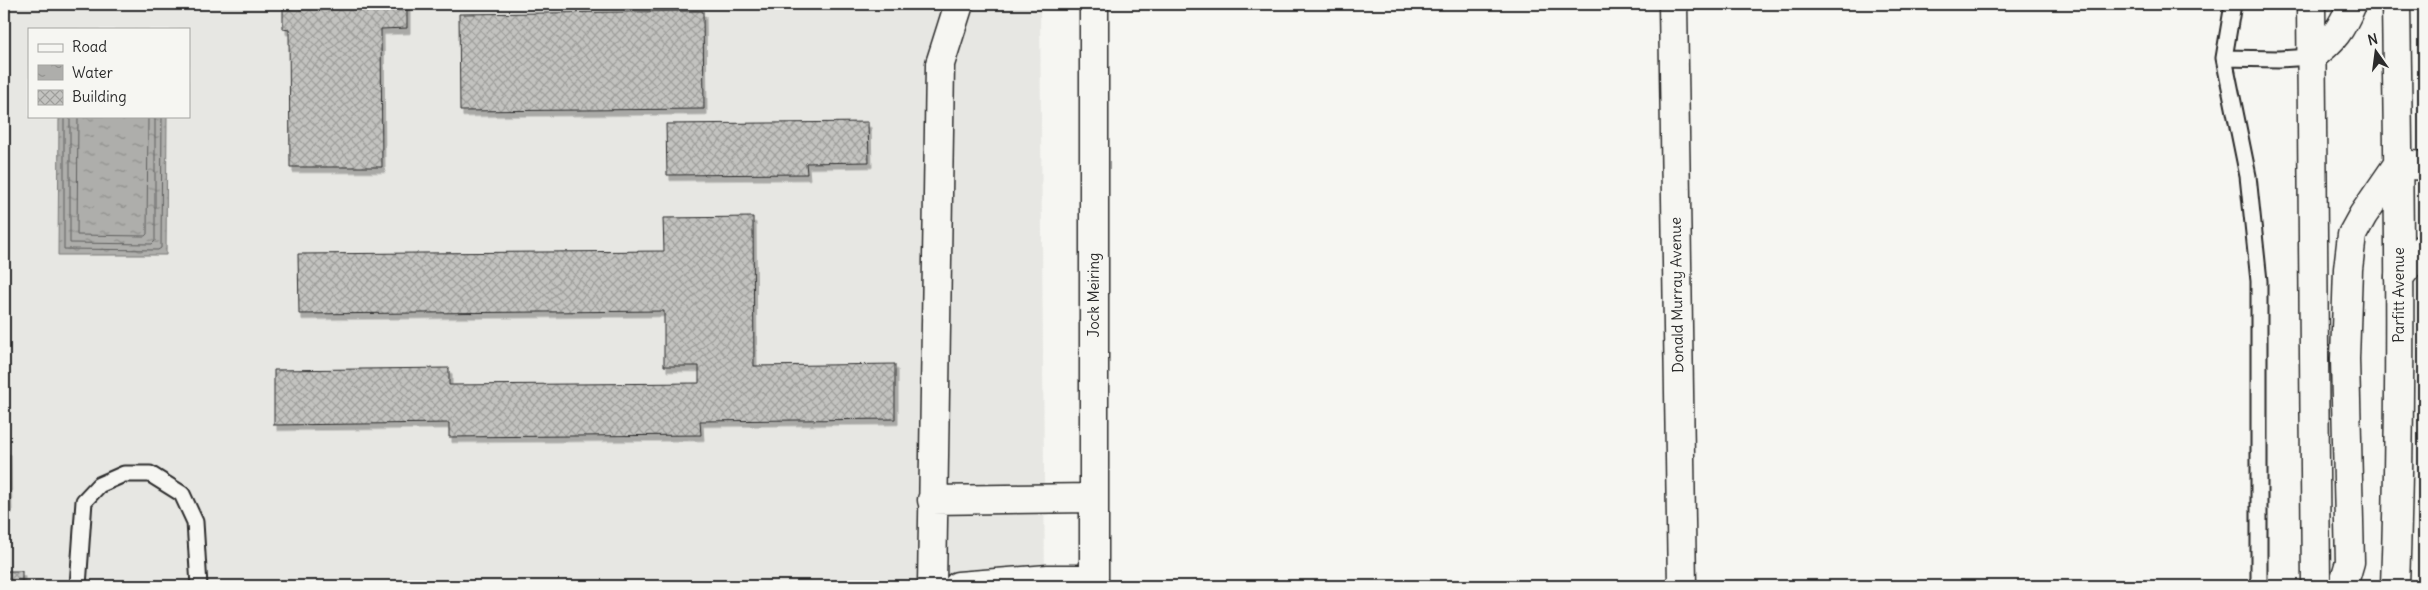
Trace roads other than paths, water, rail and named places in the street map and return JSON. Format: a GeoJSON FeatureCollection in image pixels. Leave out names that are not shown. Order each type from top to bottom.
{"type":"FeatureCollection","features":[{"type":"Feature","properties":{"kind":"main road"},"geometry":{"type":"LineString","coordinates":[[932,586],[940,64],[959,4]]}},
{"type":"Feature","properties":{"kind":"main road","name":"Jock Meiring"},"geometry":{"type":"LineString","coordinates":[[1094,4],[1094,582]]}},
{"type":"Feature","properties":{"kind":"main road","name":"Donald Murray Avenue"},"geometry":{"type":"LineString","coordinates":[[1673,4],[1682,586]]}},
{"type":"Feature","properties":{"kind":"main road"},"geometry":{"type":"LineString","coordinates":[[2311,4],[2316,586]]}},
{"type":"Feature","properties":{"kind":"main road"},"geometry":{"type":"LineString","coordinates":[[2311,57],[2331,42],[2340,30],[2352,4]]}},
{"type":"Feature","properties":{"kind":"main road","name":"Parfitt Avenue"},"geometry":{"type":"LineString","coordinates":[[2395,586],[2398,497],[2399,277],[2411,165],[2396,4]]}},
{"type":"Feature","properties":{"kind":"main road"},"geometry":{"type":"LineString","coordinates":[[2343,586],[2350,562],[2345,359],[2348,269],[2352,235],[2363,215],[2411,165]]}},
{"type":"Feature","properties":{"kind":"main road"},"geometry":{"type":"LineString","coordinates":[[2399,277],[2424,248]]}},
{"type":"Feature","properties":{"kind":"main road"},"geometry":{"type":"LineString","coordinates":[[932,500],[1094,498]]}},
{"type":"Feature","properties":{"kind":"main road"},"geometry":{"type":"LineString","coordinates":[[958,586],[1048,579],[1094,582]]}},
{"type":"Feature","properties":{"kind":"lane"},"geometry":{"type":"LineString","coordinates":[[2233,4],[2224,58],[2248,176],[2258,282],[2259,586]]}},
{"type":"Feature","properties":{"kind":"lane"},"geometry":{"type":"LineString","coordinates":[[2224,58],[2279,59],[2311,57]]}},
{"type":"Feature","properties":{"kind":"lane"},"geometry":{"type":"LineString","coordinates":[[78,586],[84,501],[99,485],[124,474],[150,474],[182,494],[195,522],[199,586]]}},
{"type":"Feature","properties":{"kind":"water"},"geometry":{"type":"Polygon","coordinates":[[[59,118],[167,118],[166,255],[58,255],[59,118]]]}}]}
